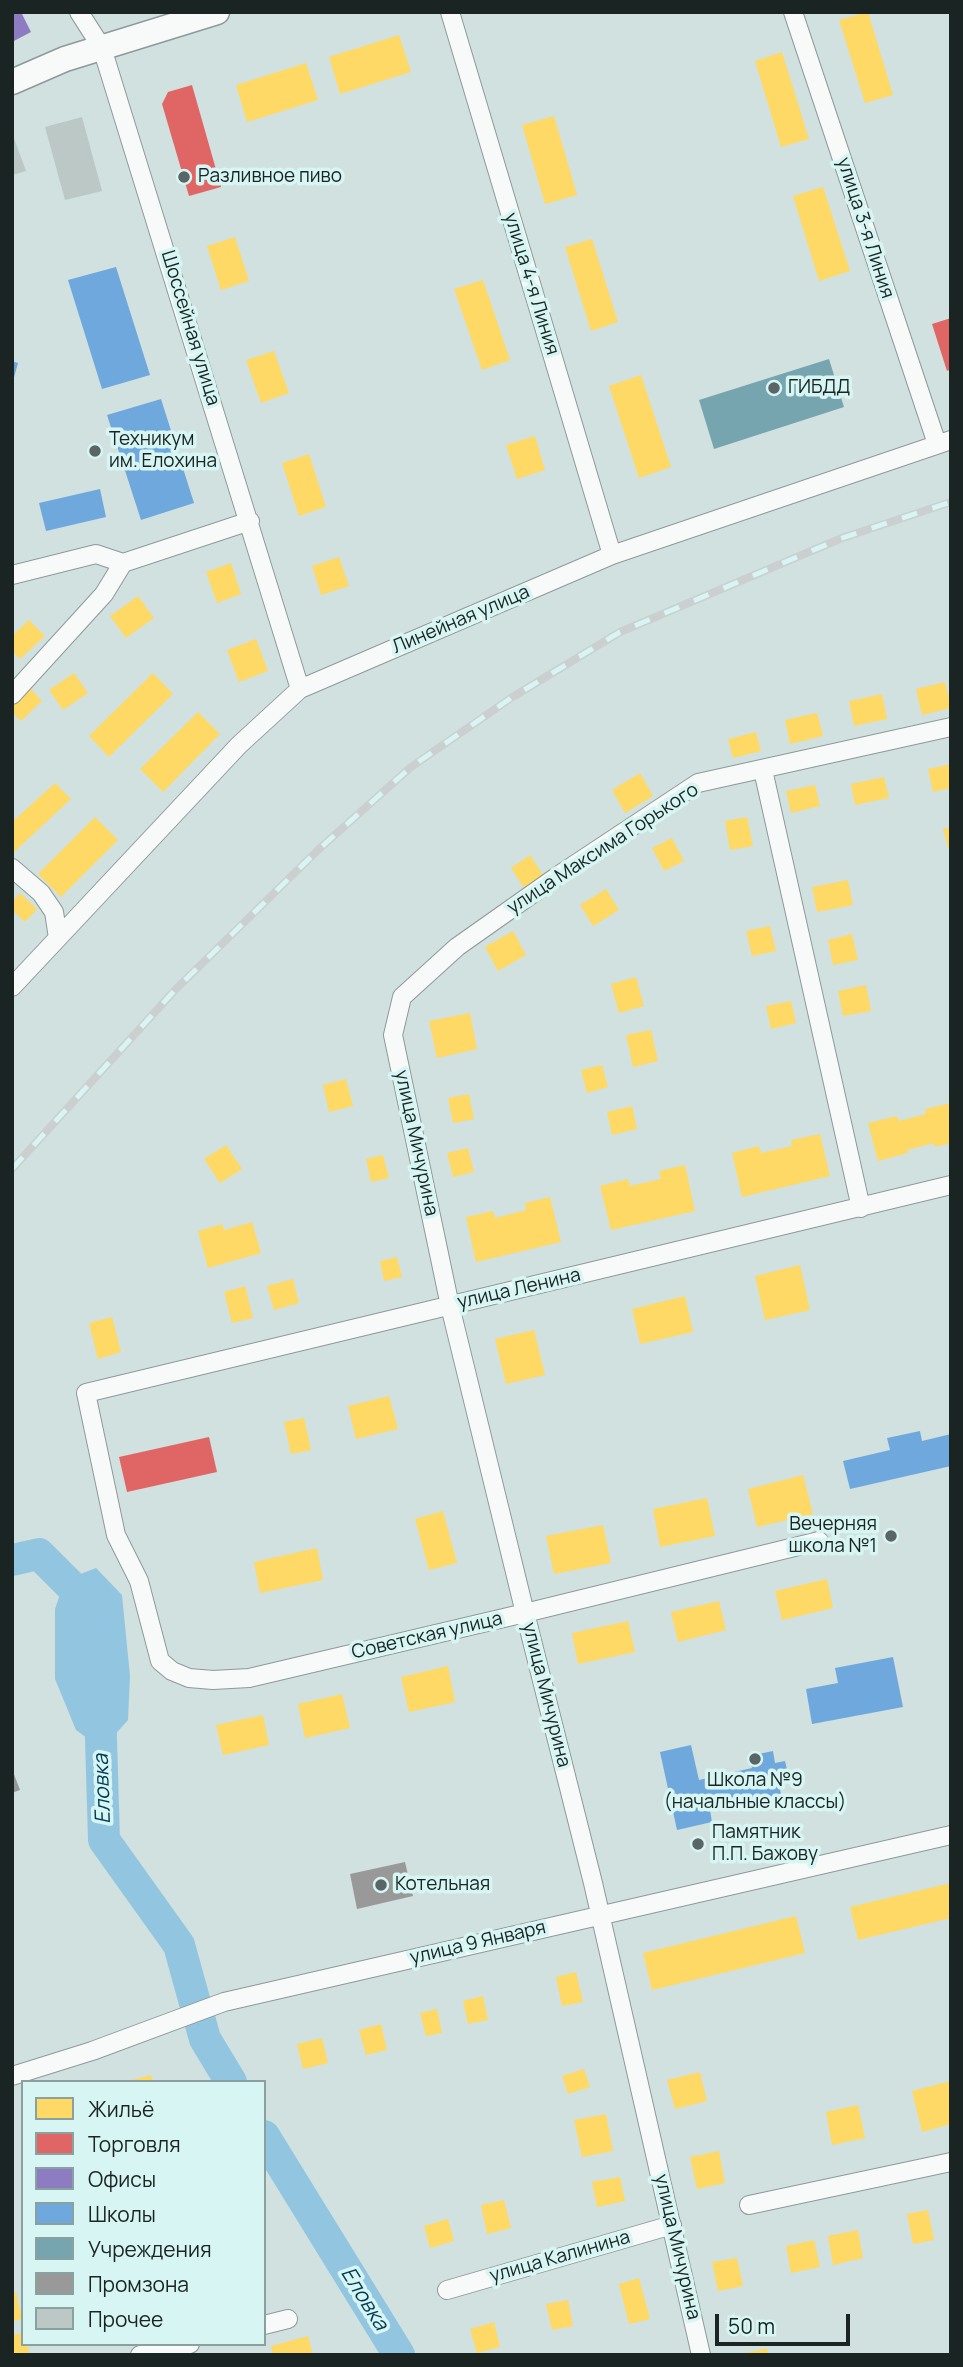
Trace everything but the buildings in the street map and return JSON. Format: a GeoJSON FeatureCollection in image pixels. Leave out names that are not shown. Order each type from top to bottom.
{"type":"FeatureCollection","features":[{"type":"Feature","properties":{"kind":"main road"},"geometry":{"type":"LineString","coordinates":[[12,82],[65,59],[217,12]]}},
{"type":"Feature","properties":{"kind":"street","name":"Шоссейная улица"},"geometry":{"type":"LineString","coordinates":[[79,12],[102,48],[300,689]]}},
{"type":"Feature","properties":{"kind":"street","name":"улица 4-я Линия"},"geometry":{"type":"LineString","coordinates":[[450,12],[612,555]]}},
{"type":"Feature","properties":{"kind":"street","name":"улица 3-я Линия"},"geometry":{"type":"LineString","coordinates":[[793,12],[944,442]]}},
{"type":"Feature","properties":{"kind":"street","name":"Линейная улица"},"geometry":{"type":"LineString","coordinates":[[12,987],[239,745],[300,689],[612,555],[944,442]]}},
{"type":"Feature","properties":{"kind":"street"},"geometry":{"type":"LineString","coordinates":[[12,695],[104,594],[123,564],[250,521]]}},
{"type":"Feature","properties":{"kind":"street"},"geometry":{"type":"LineString","coordinates":[[12,575],[96,554],[123,564]]}},
{"type":"Feature","properties":{"kind":"street","name":"улица Максима Горького"},"geometry":{"type":"LineString","coordinates":[[393,1035],[402,997],[457,947],[559,875],[698,783],[951,727]]}},
{"type":"Feature","properties":{"kind":"street"},"geometry":{"type":"LineString","coordinates":[[763,770],[861,1208]]}},
{"type":"Feature","properties":{"kind":"street"},"geometry":{"type":"LineString","coordinates":[[12,868],[41,893],[54,912],[58,937]]}},
{"type":"Feature","properties":{"kind":"street","name":"улица Мичурина"},"geometry":{"type":"LineString","coordinates":[[393,1035],[450,1306],[600,1915],[701,2355]]}},
{"type":"Feature","properties":{"kind":"street","name":"улица Ленина"},"geometry":{"type":"LineString","coordinates":[[160,1661],[139,1581],[116,1535],[86,1393],[951,1185]]}},
{"type":"Feature","properties":{"kind":"street","name":"Советская улица"},"geometry":{"type":"LineString","coordinates":[[160,1661],[172,1671],[189,1678],[249,1678],[525,1614],[819,1541]]}},
{"type":"Feature","properties":{"kind":"street","name":"улица 9 Января"},"geometry":{"type":"LineString","coordinates":[[12,2076],[92,2051],[223,2002],[951,1835]]}},
{"type":"Feature","properties":{"kind":"street"},"geometry":{"type":"LineString","coordinates":[[749,2205],[951,2162]]}},
{"type":"Feature","properties":{"kind":"street","name":"улица Калинина"},"geometry":{"type":"LineString","coordinates":[[447,2290],[673,2225]]}},
{"type":"Feature","properties":{"kind":"street"},"geometry":{"type":"LineString","coordinates":[[266,2324],[288,2319]]}},
{"type":"Feature","properties":{"kind":"street"},"geometry":{"type":"LineString","coordinates":[[140,2355],[181,2346]]}},
{"type":"Feature","properties":{"kind":"water"},"geometry":{"type":"Polygon","coordinates":[[[96,1568],[122,1595],[130,1676],[128,1720],[102,1749],[76,1730],[55,1679],[55,1609],[65,1580],[96,1568]]]}},
{"type":"Feature","properties":{"kind":"waterway","name":"Еловка"},"geometry":{"type":"LineString","coordinates":[[12,1560],[39,1554],[94,1609]]}},
{"type":"Feature","properties":{"kind":"waterway","name":"Еловка"},"geometry":{"type":"LineString","coordinates":[[100,1705],[104,1840],[179,1945],[205,2039],[230,2080]]}},
{"type":"Feature","properties":{"kind":"waterway","name":"Еловка"},"geometry":{"type":"LineString","coordinates":[[266,2139],[399,2355]]}},
{"type":"Feature","properties":{"kind":"railway"},"geometry":{"type":"LineString","coordinates":[[12,1169],[175,990],[318,850],[411,767],[511,698],[620,632],[842,538],[951,502]]}},
{"type":"Feature","properties":{"kind":"place","name":"Разливное пиво"},"geometry":{"type":"Point","coordinates":[184,177]}},
{"type":"Feature","properties":{"kind":"place","name":"ГИБДД"},"geometry":{"type":"Point","coordinates":[774,388]}},
{"type":"Feature","properties":{"kind":"place","name":"Техникум им. Елохина"},"geometry":{"type":"Point","coordinates":[95,451]}},
{"type":"Feature","properties":{"kind":"place","name":"Вечерняя школа №1"},"geometry":{"type":"Point","coordinates":[891,1536]}},
{"type":"Feature","properties":{"kind":"place","name":"Школа №9 (начальные классы)"},"geometry":{"type":"Point","coordinates":[755,1759]}},
{"type":"Feature","properties":{"kind":"place","name":"Памятник П.П. Бажову"},"geometry":{"type":"Point","coordinates":[698,1844]}},
{"type":"Feature","properties":{"kind":"place","name":"Котельная"},"geometry":{"type":"Point","coordinates":[381,1885]}}]}
